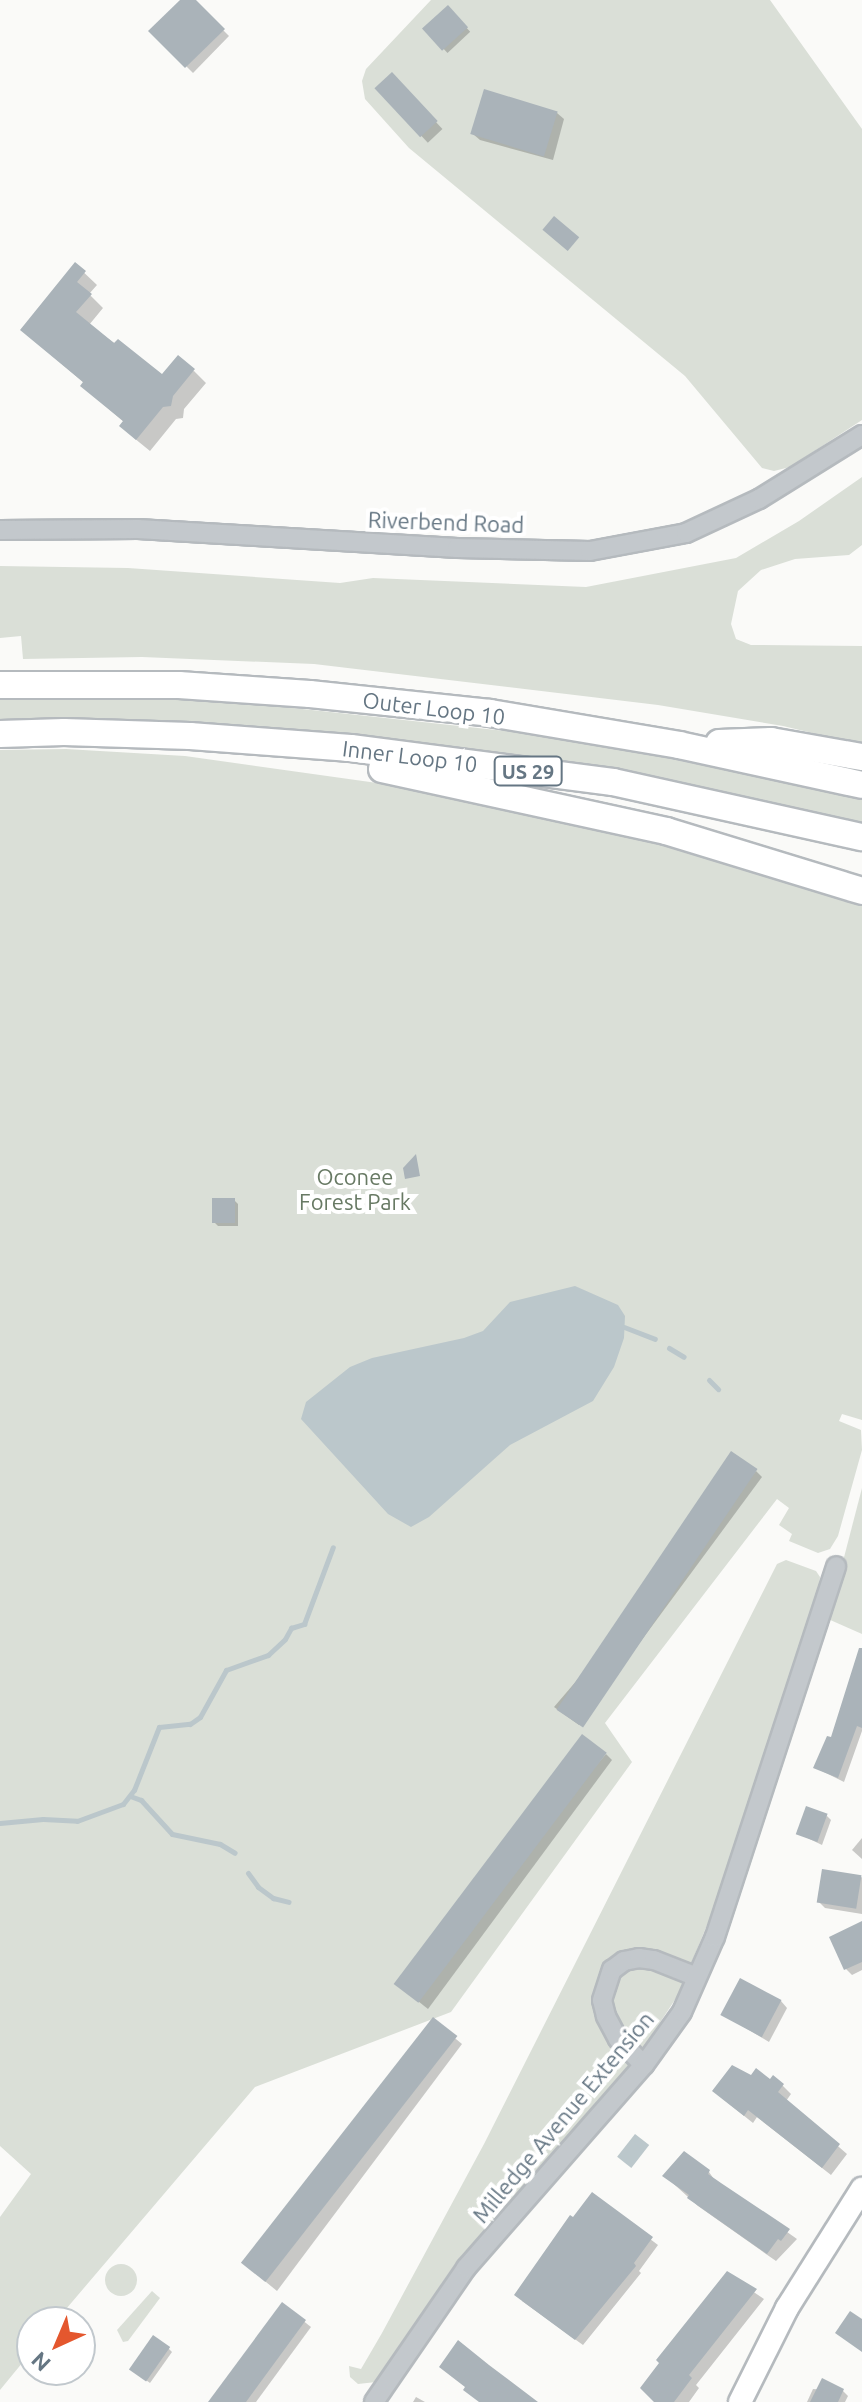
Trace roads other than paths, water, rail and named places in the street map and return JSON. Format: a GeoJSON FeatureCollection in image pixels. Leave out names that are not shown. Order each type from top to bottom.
{"type":"FeatureCollection","features":[{"type":"Feature","properties":{"kind":"highway","name":"Outer Loop 10"},"geometry":{"type":"LineString","coordinates":[[0,685],[179,685],[310,694],[490,713],[679,745],[862,785]]}},
{"type":"Feature","properties":{"kind":"highway","name":"Inner Loop 10"},"geometry":{"type":"LineString","coordinates":[[0,734],[64,732],[190,736],[351,748],[613,782],[862,837]]}},
{"type":"Feature","properties":{"kind":"highway"},"geometry":{"type":"LineString","coordinates":[[190,736],[431,778],[552,804],[666,831],[862,891]]}},
{"type":"Feature","properties":{"kind":"highway"},"geometry":{"type":"LineString","coordinates":[[679,745],[771,741],[862,757]]}},
{"type":"Feature","properties":{"kind":"main road"},"geometry":{"type":"LineString","coordinates":[[740,2402],[787,2308],[862,2189]]}},
{"type":"Feature","properties":{"kind":"street","name":"Riverbend Road"},"geometry":{"type":"LineString","coordinates":[[0,530],[138,529],[457,548],[590,551],[686,533],[759,499],[862,435]]}},
{"type":"Feature","properties":{"kind":"street","name":"Milledge Avenue Extension"},"geometry":{"type":"LineString","coordinates":[[374,2402],[466,2268],[644,2065],[682,2012],[715,1937],[766,1789],[836,1566]]}},
{"type":"Feature","properties":{"kind":"street"},"geometry":{"type":"LineString","coordinates":[[644,2065],[618,2039],[606,2016],[602,2000],[612,1970],[624,1961],[639,1958],[697,1977]]}},
{"type":"Feature","properties":{"kind":"waterway"},"geometry":{"type":"LineString","coordinates":[[624,1327],[655,1339]]}},
{"type":"Feature","properties":{"kind":"waterway"},"geometry":{"type":"LineString","coordinates":[[669,1348],[684,1357]]}},
{"type":"Feature","properties":{"kind":"waterway"},"geometry":{"type":"LineString","coordinates":[[709,1380],[718,1389]]}},
{"type":"Feature","properties":{"kind":"waterway"},"geometry":{"type":"LineString","coordinates":[[0,1823],[43,1819],[77,1821],[123,1804],[134,1790],[159,1727],[190,1724],[200,1717],[226,1670],[268,1655],[285,1639],[291,1628],[304,1624],[333,1547]]}},
{"type":"Feature","properties":{"kind":"waterway"},"geometry":{"type":"LineString","coordinates":[[130,1796],[141,1800],[172,1834],[220,1844],[235,1853]]}},
{"type":"Feature","properties":{"kind":"waterway"},"geometry":{"type":"LineString","coordinates":[[248,1873],[258,1887],[273,1898],[289,1902]]}},
{"type":"Feature","properties":{"kind":"park label","name":"Oconee Forest Park"},"geometry":{"type":"Point","coordinates":[355,1188]}}]}
